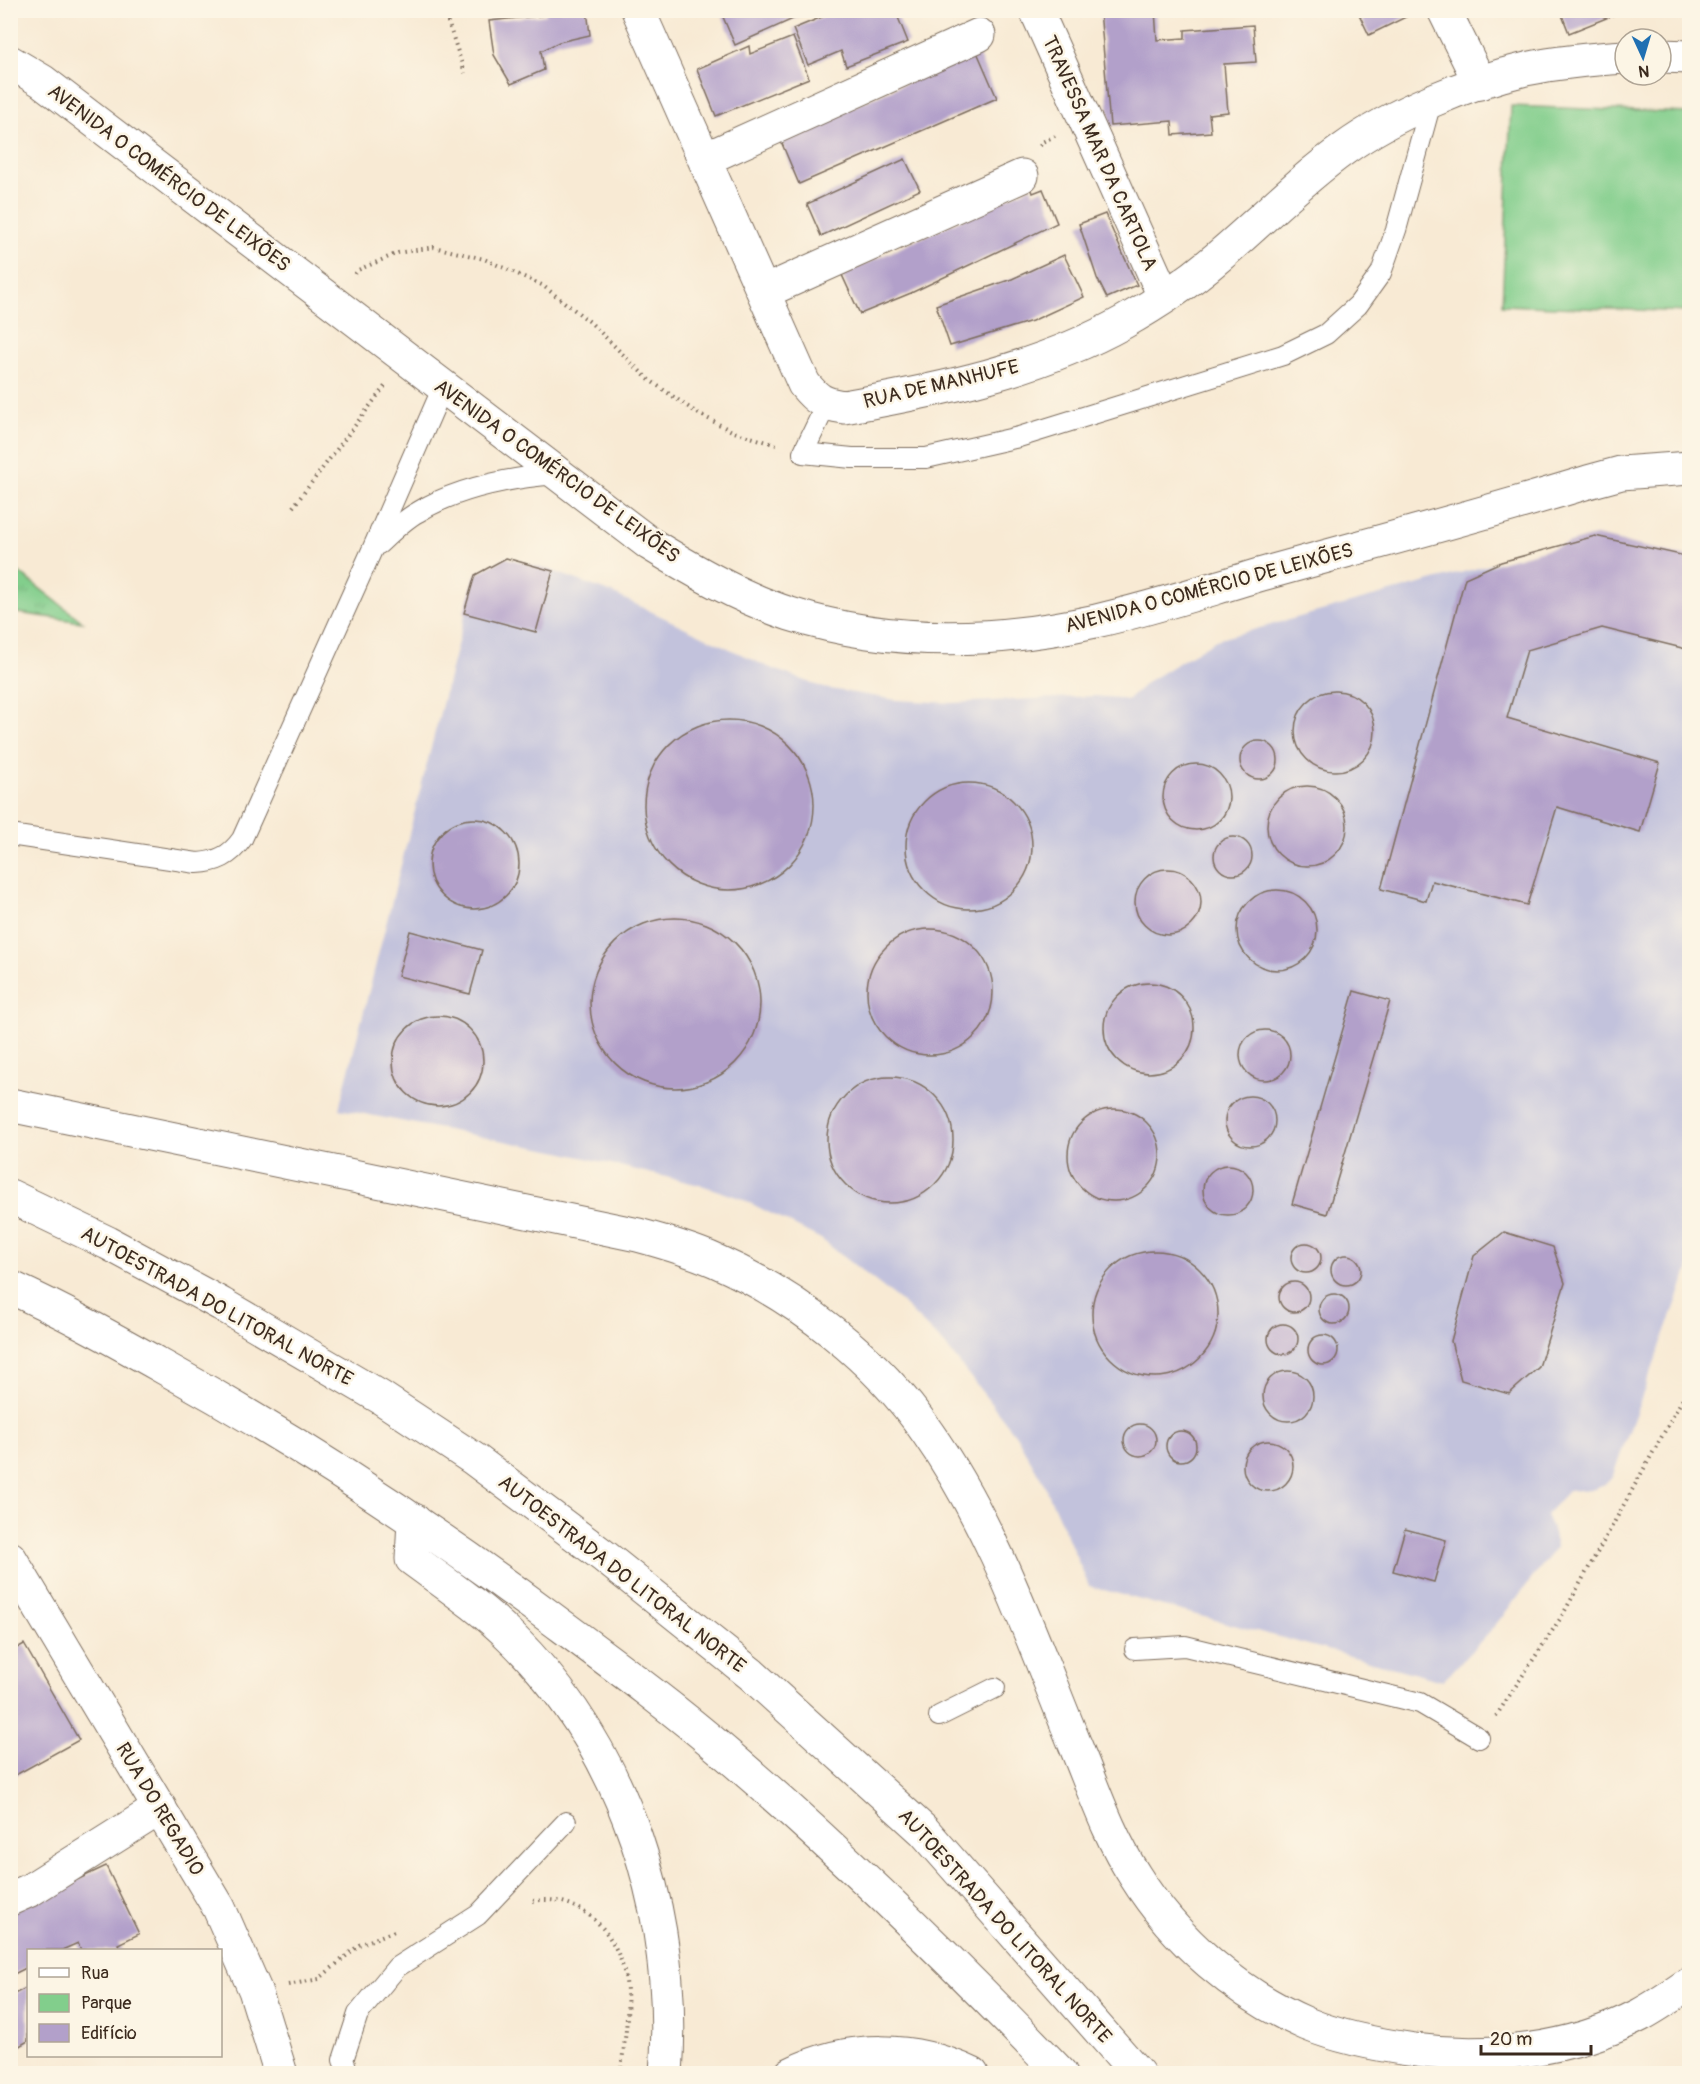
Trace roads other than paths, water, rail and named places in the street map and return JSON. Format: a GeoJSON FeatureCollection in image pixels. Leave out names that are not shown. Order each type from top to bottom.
{"type":"FeatureCollection","features":[{"type":"Feature","properties":{"kind":"main road","name":"TRAVESSA MAR DA CARTOLA"},"geometry":{"type":"LineString","coordinates":[[1036,10],[1164,296]]}},
{"type":"Feature","properties":{"kind":"main road"},"geometry":{"type":"LineString","coordinates":[[1444,10],[1480,83]]}},
{"type":"Feature","properties":{"kind":"main road"},"geometry":{"type":"LineString","coordinates":[[642,12],[804,384],[814,397],[826,405]]}},
{"type":"Feature","properties":{"kind":"main road"},"geometry":{"type":"LineString","coordinates":[[705,159],[979,35]]}},
{"type":"Feature","properties":{"kind":"main road"},"geometry":{"type":"LineString","coordinates":[[1673,56],[1689,57]]}},
{"type":"Feature","properties":{"kind":"main road","name":"RUA DE MANHUFE"},"geometry":{"type":"LineString","coordinates":[[826,405],[843,407],[993,376],[1095,337],[1126,321],[1216,258],[1307,178],[1345,148],[1385,124],[1431,102],[1480,83],[1525,70],[1553,64],[1613,58]]}},
{"type":"Feature","properties":{"kind":"main road","name":"AVENIDA O COMÉRCIO DE LEIXÕES"},"geometry":{"type":"LineString","coordinates":[[10,62],[42,81],[650,544],[731,589],[790,614],[849,628],[913,638],[968,639],[1057,629],[1098,620],[1621,473],[1689,468]]}},
{"type":"Feature","properties":{"kind":"main road"},"geometry":{"type":"LineString","coordinates":[[764,292],[1022,176]]}},
{"type":"Feature","properties":{"kind":"main road","name":"AVENIDA O COMÉRCIO DE LEIXÕES"},"geometry":{"type":"LineString","coordinates":[[1537,497],[1598,490],[1689,489]]}},
{"type":"Feature","properties":{"kind":"main road"},"geometry":{"type":"LineString","coordinates":[[10,1105],[638,1235],[714,1260],[756,1280],[795,1304],[871,1366],[900,1397],[926,1429],[967,1493],[1030,1635],[1102,1812],[1120,1851],[1156,1906],[1181,1936],[1241,1986],[1307,2024],[1368,2042],[1437,2053],[1511,2051],[1576,2040],[1609,2029],[1640,2016],[1689,1983]]}},
{"type":"Feature","properties":{"kind":"main road","name":"AUTOESTRADA DO LITORAL NORTE"},"geometry":{"type":"LineString","coordinates":[[10,1196],[108,1244],[211,1299],[344,1376],[474,1459],[605,1557],[751,1674],[924,1831],[1138,2073]]}},
{"type":"Feature","properties":{"kind":"main road"},"geometry":{"type":"LineString","coordinates":[[10,1287],[75,1318],[294,1442],[414,1520],[609,1661],[729,1756],[877,1889],[1061,2073]]}},
{"type":"Feature","properties":{"kind":"main road"},"geometry":{"type":"LineString","coordinates":[[414,1520],[412,1559],[489,1617],[519,1646],[553,1684],[574,1713],[613,1777],[639,1847],[660,1928],[669,2017],[666,2073]]}},
{"type":"Feature","properties":{"kind":"main road","name":"RUA DO REGADIO"},"geometry":{"type":"LineString","coordinates":[[10,1558],[219,1908],[255,1990],[281,2073]]}},
{"type":"Feature","properties":{"kind":"main road"},"geometry":{"type":"LineString","coordinates":[[10,1899],[30,1890],[160,1808]]}},
{"type":"Feature","properties":{"kind":"main road"},"geometry":{"type":"LineString","coordinates":[[792,2073],[838,2057],[872,2052],[924,2056],[949,2062],[972,2073]]}},
{"type":"Feature","properties":{"kind":"lane"},"geometry":{"type":"LineString","coordinates":[[826,405],[803,453],[852,458],[926,458],[996,442],[1112,410],[1283,355],[1326,334],[1358,305],[1381,273],[1402,208],[1431,102]]}},
{"type":"Feature","properties":{"kind":"lane"},"geometry":{"type":"LineString","coordinates":[[10,835],[196,862],[209,862],[234,851],[242,839],[443,387]]}},
{"type":"Feature","properties":{"kind":"lane"},"geometry":{"type":"LineString","coordinates":[[372,550],[418,512],[462,492],[516,478],[556,474]]}},
{"type":"Feature","properties":{"kind":"lane"},"geometry":{"type":"LineString","coordinates":[[1135,1648],[1185,1646],[1420,1703],[1479,1738]]}},
{"type":"Feature","properties":{"kind":"lane"},"geometry":{"type":"LineString","coordinates":[[939,1716],[995,1688]]}},
{"type":"Feature","properties":{"kind":"lane"},"geometry":{"type":"LineString","coordinates":[[349,2073],[343,2060],[358,2014],[397,1967],[478,1915],[566,1822]]}}]}
